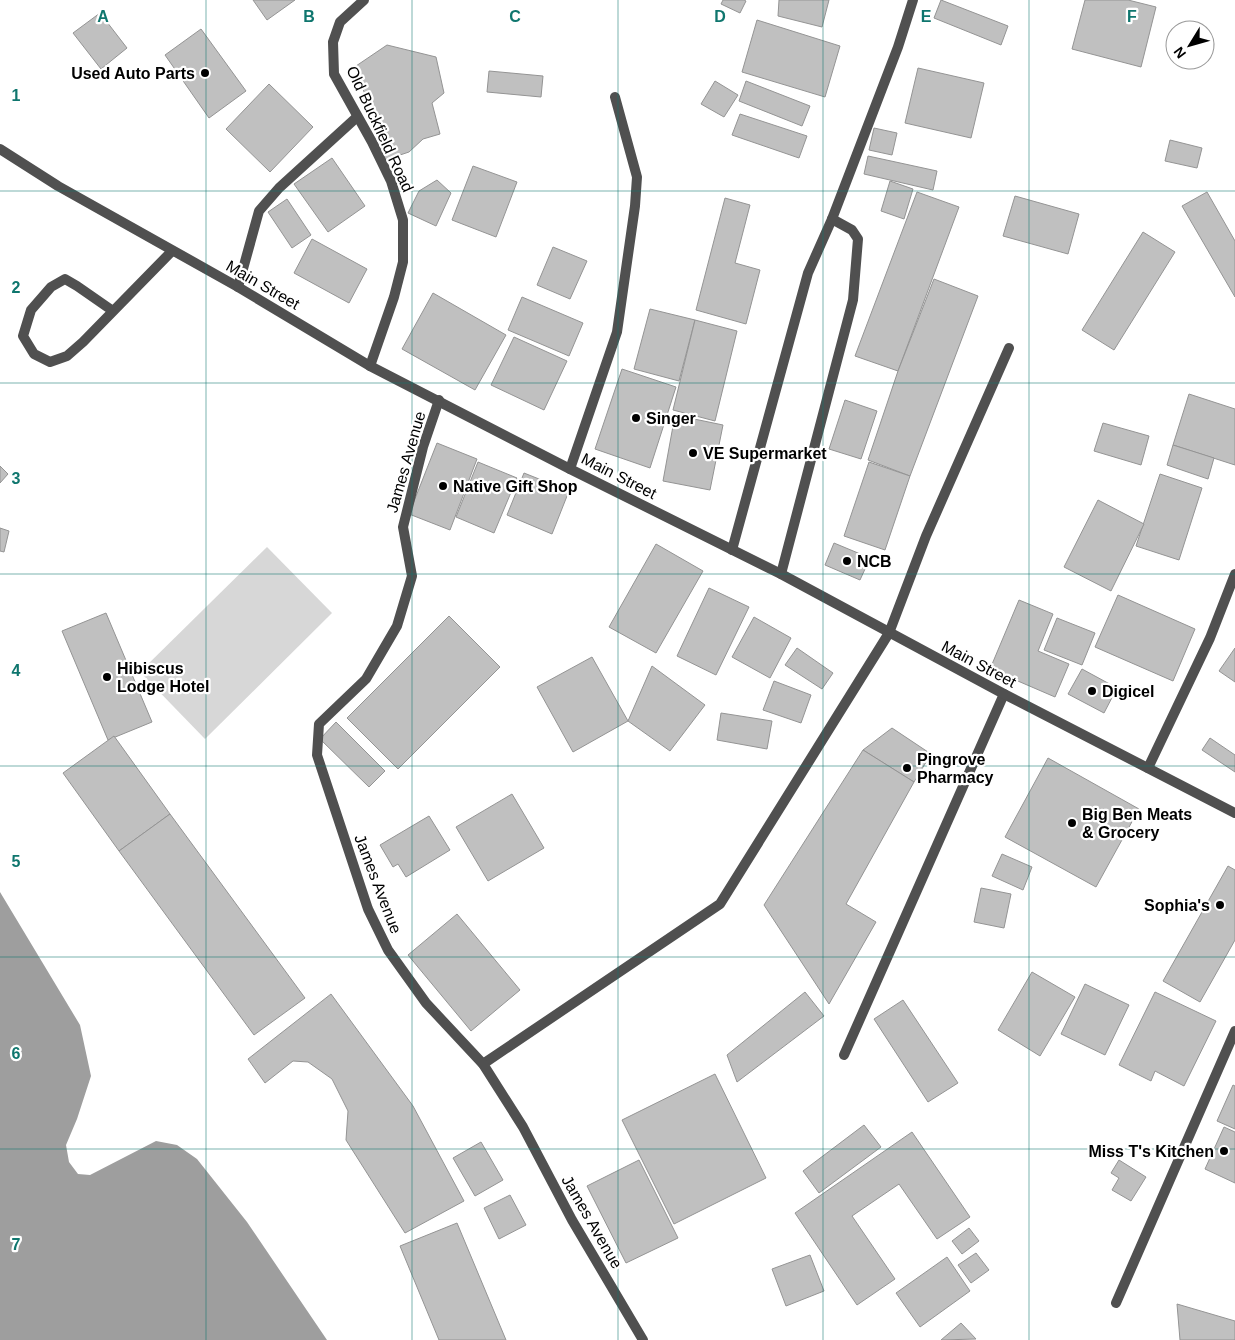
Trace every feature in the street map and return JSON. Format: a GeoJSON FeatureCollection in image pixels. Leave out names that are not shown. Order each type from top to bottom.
{"type":"FeatureCollection","features":[{"type":"Feature","properties":{"kind":"street","name":"Old Buckfield Road"},"geometry":{"type":"LineString","coordinates":[[364,0],[340,22],[333,42],[334,74],[372,142],[391,181],[403,220],[403,262],[394,296],[370,366]]}},
{"type":"Feature","properties":{"kind":"street"},"geometry":{"type":"LineString","coordinates":[[732,550],[808,273],[832,219],[898,47],[913,0]]}},
{"type":"Feature","properties":{"kind":"street"},"geometry":{"type":"LineString","coordinates":[[570,468],[618,332],[635,206],[637,177],[615,97]]}},
{"type":"Feature","properties":{"kind":"street"},"geometry":{"type":"LineString","coordinates":[[238,287],[259,211],[279,188],[357,117]]}},
{"type":"Feature","properties":{"kind":"street","name":"Main Street"},"geometry":{"type":"LineString","coordinates":[[0,149],[58,186],[238,287],[370,366],[781,574],[1004,694],[1235,813]]}},
{"type":"Feature","properties":{"kind":"street"},"geometry":{"type":"LineString","coordinates":[[781,574],[853,300],[858,239],[852,230],[832,219]]}},
{"type":"Feature","properties":{"kind":"street"},"geometry":{"type":"LineString","coordinates":[[113,311],[65,279],[51,288],[31,310],[23,336],[34,354],[50,362],[67,356],[113,311],[172,251]]}},
{"type":"Feature","properties":{"kind":"street"},"geometry":{"type":"LineString","coordinates":[[483,1064],[720,904],[889,633],[926,536],[1009,348]]}},
{"type":"Feature","properties":{"kind":"street","name":"James Avenue"},"geometry":{"type":"LineString","coordinates":[[439,400],[423,448],[403,527],[412,576],[397,626],[366,679],[319,724],[317,755],[368,909],[388,950],[426,1003],[483,1064],[522,1127],[572,1220],[643,1340]]}},
{"type":"Feature","properties":{"kind":"street"},"geometry":{"type":"LineString","coordinates":[[1148,768],[1210,638],[1235,574]]}},
{"type":"Feature","properties":{"kind":"street"},"geometry":{"type":"LineString","coordinates":[[844,1055],[1004,694]]}},
{"type":"Feature","properties":{"kind":"street"},"geometry":{"type":"LineString","coordinates":[[1116,1303],[1235,1031]]}},
{"type":"Feature","properties":{"kind":"shaded area"},"geometry":{"type":"Polygon","coordinates":[[[267,547],[332,613],[205,739],[140,672],[267,547]]]}},
{"type":"Feature","properties":{"kind":"shaded area"},"geometry":{"type":"Polygon","coordinates":[[[0,892],[80,1025],[91,1076],[66,1145],[69,1162],[78,1174],[90,1175],[156,1141],[177,1145],[197,1159],[247,1222],[327,1340],[0,1340],[0,892]]]}},
{"type":"Feature","properties":{"kind":"building"},"geometry":{"type":"Polygon","coordinates":[[[253,0],[295,0],[267,20],[253,0]]]}},
{"type":"Feature","properties":{"kind":"building"},"geometry":{"type":"Polygon","coordinates":[[[723,0],[746,1],[740,13],[721,4],[723,0]]]}},
{"type":"Feature","properties":{"kind":"building"},"geometry":{"type":"Polygon","coordinates":[[[779,0],[829,0],[822,27],[778,16],[779,0]]]}},
{"type":"Feature","properties":{"kind":"building"},"geometry":{"type":"Polygon","coordinates":[[[941,0],[1008,26],[1001,45],[934,18],[941,0]]]}},
{"type":"Feature","properties":{"kind":"building"},"geometry":{"type":"Polygon","coordinates":[[[1085,0],[1128,0],[1156,7],[1141,67],[1072,49],[1085,0]]]}},
{"type":"Feature","properties":{"kind":"building"},"geometry":{"type":"Polygon","coordinates":[[[100,13],[127,48],[101,69],[73,33],[100,13]]]}},
{"type":"Feature","properties":{"kind":"building"},"geometry":{"type":"Polygon","coordinates":[[[757,20],[840,46],[825,97],[742,72],[757,20]]]}},
{"type":"Feature","properties":{"kind":"building","name":"Used Auto Parts"},"geometry":{"type":"Polygon","coordinates":[[[201,29],[246,91],[209,118],[165,55],[201,29]]]}},
{"type":"Feature","properties":{"kind":"building"},"geometry":{"type":"Polygon","coordinates":[[[387,45],[436,57],[444,93],[432,103],[440,134],[423,139],[409,152],[385,160],[356,66],[387,45]]]}},
{"type":"Feature","properties":{"kind":"building"},"geometry":{"type":"Polygon","coordinates":[[[918,68],[984,83],[971,138],[905,123],[918,68]]]}},
{"type":"Feature","properties":{"kind":"building"},"geometry":{"type":"Polygon","coordinates":[[[489,71],[543,76],[541,97],[487,92],[489,71]]]}},
{"type":"Feature","properties":{"kind":"building"},"geometry":{"type":"Polygon","coordinates":[[[715,81],[738,95],[724,117],[701,104],[715,81]]]}},
{"type":"Feature","properties":{"kind":"building"},"geometry":{"type":"Polygon","coordinates":[[[746,81],[810,106],[802,126],[739,101],[746,81]]]}},
{"type":"Feature","properties":{"kind":"building"},"geometry":{"type":"Polygon","coordinates":[[[269,84],[313,127],[270,172],[226,129],[269,84]]]}},
{"type":"Feature","properties":{"kind":"building"},"geometry":{"type":"Polygon","coordinates":[[[740,114],[807,136],[799,158],[732,135],[740,114]]]}},
{"type":"Feature","properties":{"kind":"building"},"geometry":{"type":"Polygon","coordinates":[[[874,128],[897,133],[892,155],[869,150],[874,128]]]}},
{"type":"Feature","properties":{"kind":"building"},"geometry":{"type":"Polygon","coordinates":[[[1170,140],[1202,148],[1197,168],[1165,161],[1170,140]]]}},
{"type":"Feature","properties":{"kind":"building"},"geometry":{"type":"Polygon","coordinates":[[[868,156],[937,171],[933,190],[864,174],[868,156]]]}},
{"type":"Feature","properties":{"kind":"building"},"geometry":{"type":"Polygon","coordinates":[[[332,158],[365,206],[328,232],[294,184],[332,158]]]}},
{"type":"Feature","properties":{"kind":"building"},"geometry":{"type":"Polygon","coordinates":[[[473,166],[517,182],[496,237],[452,220],[473,166]]]}},
{"type":"Feature","properties":{"kind":"building"},"geometry":{"type":"Polygon","coordinates":[[[437,180],[451,193],[436,226],[408,213],[419,191],[437,180]]]}},
{"type":"Feature","properties":{"kind":"building"},"geometry":{"type":"Polygon","coordinates":[[[890,181],[913,189],[904,219],[881,211],[890,181]]]}},
{"type":"Feature","properties":{"kind":"building"},"geometry":{"type":"Polygon","coordinates":[[[917,192],[959,207],[898,371],[855,356],[917,192]]]}},
{"type":"Feature","properties":{"kind":"building"},"geometry":{"type":"Polygon","coordinates":[[[1207,192],[1235,241],[1235,297],[1182,206],[1207,192]]]}},
{"type":"Feature","properties":{"kind":"building"},"geometry":{"type":"Polygon","coordinates":[[[1015,196],[1079,214],[1068,254],[1003,236],[1015,196]]]}},
{"type":"Feature","properties":{"kind":"building"},"geometry":{"type":"Polygon","coordinates":[[[725,198],[750,205],[735,263],[760,270],[746,324],[696,310],[725,198]]]}},
{"type":"Feature","properties":{"kind":"building"},"geometry":{"type":"Polygon","coordinates":[[[287,199],[311,235],[292,248],[268,212],[287,199]]]}},
{"type":"Feature","properties":{"kind":"building"},"geometry":{"type":"Polygon","coordinates":[[[1143,232],[1175,252],[1114,350],[1082,330],[1143,232]]]}},
{"type":"Feature","properties":{"kind":"building"},"geometry":{"type":"Polygon","coordinates":[[[312,239],[367,269],[349,303],[294,273],[312,239]]]}},
{"type":"Feature","properties":{"kind":"building"},"geometry":{"type":"Polygon","coordinates":[[[553,247],[587,261],[570,299],[537,285],[553,247]]]}},
{"type":"Feature","properties":{"kind":"building"},"geometry":{"type":"Polygon","coordinates":[[[934,279],[978,296],[910,476],[868,460],[898,371],[934,279]]]}},
{"type":"Feature","properties":{"kind":"building"},"geometry":{"type":"Polygon","coordinates":[[[433,293],[506,335],[475,390],[402,349],[433,293]]]}},
{"type":"Feature","properties":{"kind":"building"},"geometry":{"type":"Polygon","coordinates":[[[522,297],[583,323],[569,356],[508,330],[522,297]]]}},
{"type":"Feature","properties":{"kind":"building"},"geometry":{"type":"Polygon","coordinates":[[[650,309],[695,320],[679,381],[634,369],[650,309]]]}},
{"type":"Feature","properties":{"kind":"building"},"geometry":{"type":"Polygon","coordinates":[[[695,320],[737,331],[715,421],[673,410],[695,320]]]}},
{"type":"Feature","properties":{"kind":"building"},"geometry":{"type":"Polygon","coordinates":[[[514,337],[567,361],[544,410],[491,385],[514,337]]]}},
{"type":"Feature","properties":{"kind":"building","name":"Singer"},"geometry":{"type":"Polygon","coordinates":[[[622,369],[676,387],[650,468],[595,449],[622,369]]]}},
{"type":"Feature","properties":{"kind":"building"},"geometry":{"type":"Polygon","coordinates":[[[1189,394],[1235,409],[1235,465],[1173,445],[1189,394]]]}},
{"type":"Feature","properties":{"kind":"building"},"geometry":{"type":"Polygon","coordinates":[[[845,400],[877,411],[861,459],[829,449],[845,400]]]}},
{"type":"Feature","properties":{"kind":"building","name":"VE Supermarket"},"geometry":{"type":"Polygon","coordinates":[[[675,415],[723,425],[710,490],[663,481],[675,415]]]}},
{"type":"Feature","properties":{"kind":"building"},"geometry":{"type":"Polygon","coordinates":[[[1103,423],[1149,436],[1141,465],[1094,451],[1103,423]]]}},
{"type":"Feature","properties":{"kind":"building","name":"Native Gift Shop"},"geometry":{"type":"Polygon","coordinates":[[[437,443],[477,459],[450,530],[409,514],[437,443]]]}},
{"type":"Feature","properties":{"kind":"building"},"geometry":{"type":"Polygon","coordinates":[[[1173,445],[1214,458],[1208,479],[1167,465],[1173,445]]]}},
{"type":"Feature","properties":{"kind":"building"},"geometry":{"type":"Polygon","coordinates":[[[478,462],[517,478],[494,533],[456,517],[478,462]]]}},
{"type":"Feature","properties":{"kind":"building"},"geometry":{"type":"Polygon","coordinates":[[[869,462],[910,476],[885,550],[844,536],[869,462]]]}},
{"type":"Feature","properties":{"kind":"building"},"geometry":{"type":"Polygon","coordinates":[[[0,466],[8,474],[0,483],[0,466]]]}},
{"type":"Feature","properties":{"kind":"building"},"geometry":{"type":"Polygon","coordinates":[[[524,473],[569,491],[552,534],[507,515],[524,473]]]}},
{"type":"Feature","properties":{"kind":"building"},"geometry":{"type":"Polygon","coordinates":[[[1160,474],[1202,488],[1179,560],[1136,546],[1160,474]]]}},
{"type":"Feature","properties":{"kind":"building"},"geometry":{"type":"Polygon","coordinates":[[[1098,500],[1144,524],[1111,591],[1064,567],[1098,500]]]}},
{"type":"Feature","properties":{"kind":"building"},"geometry":{"type":"Polygon","coordinates":[[[0,528],[9,531],[4,552],[0,551],[0,528]]]}},
{"type":"Feature","properties":{"kind":"building","name":"NCB"},"geometry":{"type":"Polygon","coordinates":[[[834,543],[870,558],[860,580],[825,565],[834,543]]]}},
{"type":"Feature","properties":{"kind":"building"},"geometry":{"type":"Polygon","coordinates":[[[656,544],[703,571],[656,653],[609,627],[656,544]]]}},
{"type":"Feature","properties":{"kind":"building"},"geometry":{"type":"Polygon","coordinates":[[[709,588],[749,607],[716,675],[677,656],[709,588]]]}},
{"type":"Feature","properties":{"kind":"building"},"geometry":{"type":"Polygon","coordinates":[[[1118,595],[1195,629],[1173,681],[1095,647],[1118,595]]]}},
{"type":"Feature","properties":{"kind":"building"},"geometry":{"type":"Polygon","coordinates":[[[1019,600],[1053,614],[1038,651],[1069,664],[1055,697],[990,669],[1019,600]]]}},
{"type":"Feature","properties":{"kind":"building","name":"Hibiscus Lodge Hotel"},"geometry":{"type":"Polygon","coordinates":[[[106,613],[152,722],[108,740],[62,631],[106,613]]]}},
{"type":"Feature","properties":{"kind":"building"},"geometry":{"type":"Polygon","coordinates":[[[449,616],[500,667],[398,769],[347,718],[449,616]]]}},
{"type":"Feature","properties":{"kind":"building"},"geometry":{"type":"Polygon","coordinates":[[[754,617],[791,638],[770,678],[732,657],[754,617]]]}},
{"type":"Feature","properties":{"kind":"building"},"geometry":{"type":"Polygon","coordinates":[[[1057,618],[1095,633],[1082,665],[1044,650],[1057,618]]]}},
{"type":"Feature","properties":{"kind":"building"},"geometry":{"type":"Polygon","coordinates":[[[797,648],[833,673],[822,689],[785,665],[797,648]]]}},
{"type":"Feature","properties":{"kind":"building"},"geometry":{"type":"Polygon","coordinates":[[[1235,648],[1235,682],[1219,671],[1235,648]]]}},
{"type":"Feature","properties":{"kind":"building"},"geometry":{"type":"Polygon","coordinates":[[[592,657],[628,721],[573,752],[537,687],[592,657]]]}},
{"type":"Feature","properties":{"kind":"building"},"geometry":{"type":"Polygon","coordinates":[[[652,666],[705,705],[670,751],[628,721],[652,666]]]}},
{"type":"Feature","properties":{"kind":"building","name":"Digicel"},"geometry":{"type":"Polygon","coordinates":[[[1082,669],[1117,688],[1104,713],[1068,694],[1082,669]]]}},
{"type":"Feature","properties":{"kind":"building"},"geometry":{"type":"Polygon","coordinates":[[[774,681],[811,695],[801,723],[763,710],[774,681]]]}},
{"type":"Feature","properties":{"kind":"building"},"geometry":{"type":"Polygon","coordinates":[[[721,713],[772,721],[767,749],[717,740],[721,713]]]}},
{"type":"Feature","properties":{"kind":"building"},"geometry":{"type":"Polygon","coordinates":[[[336,722],[385,771],[369,787],[320,739],[336,722]]]}},
{"type":"Feature","properties":{"kind":"building","name":"Pingrove Pharmacy"},"geometry":{"type":"Polygon","coordinates":[[[892,728],[931,754],[914,782],[863,750],[892,728]]]}},
{"type":"Feature","properties":{"kind":"building"},"geometry":{"type":"Polygon","coordinates":[[[114,736],[170,814],[119,851],[63,773],[114,736]]]}},
{"type":"Feature","properties":{"kind":"building"},"geometry":{"type":"Polygon","coordinates":[[[1210,738],[1235,755],[1235,772],[1202,750],[1210,738]]]}},
{"type":"Feature","properties":{"kind":"building"},"geometry":{"type":"Polygon","coordinates":[[[863,750],[914,782],[846,904],[876,922],[829,1004],[764,905],[863,750]]]}},
{"type":"Feature","properties":{"kind":"building","name":"Big Ben Meats & Grocery"},"geometry":{"type":"Polygon","coordinates":[[[1048,758],[1139,809],[1096,887],[1005,837],[1048,758]]]}},
{"type":"Feature","properties":{"kind":"building"},"geometry":{"type":"Polygon","coordinates":[[[512,794],[544,848],[488,881],[456,827],[512,794]]]}},
{"type":"Feature","properties":{"kind":"building"},"geometry":{"type":"Polygon","coordinates":[[[170,814],[305,998],[254,1035],[119,851],[170,814]]]}},
{"type":"Feature","properties":{"kind":"building"},"geometry":{"type":"Polygon","coordinates":[[[429,816],[450,850],[406,877],[398,864],[393,867],[380,845],[429,816]]]}},
{"type":"Feature","properties":{"kind":"building"},"geometry":{"type":"Polygon","coordinates":[[[1002,854],[1032,867],[1023,890],[992,876],[1002,854]]]}},
{"type":"Feature","properties":{"kind":"building","name":"Sophia's"},"geometry":{"type":"Polygon","coordinates":[[[1228,866],[1235,870],[1235,940],[1200,1002],[1163,981],[1228,866]]]}},
{"type":"Feature","properties":{"kind":"building"},"geometry":{"type":"Polygon","coordinates":[[[981,888],[1011,894],[1004,928],[974,922],[981,888]]]}},
{"type":"Feature","properties":{"kind":"building"},"geometry":{"type":"Polygon","coordinates":[[[457,914],[520,990],[471,1031],[408,955],[457,914]]]}},
{"type":"Feature","properties":{"kind":"building"},"geometry":{"type":"Polygon","coordinates":[[[1032,972],[1075,997],[1040,1056],[998,1030],[1032,972]]]}},
{"type":"Feature","properties":{"kind":"building"},"geometry":{"type":"Polygon","coordinates":[[[1085,984],[1129,1005],[1105,1055],[1061,1034],[1085,984]]]}},
{"type":"Feature","properties":{"kind":"building"},"geometry":{"type":"Polygon","coordinates":[[[805,992],[824,1016],[737,1082],[727,1055],[805,992]]]}},
{"type":"Feature","properties":{"kind":"building"},"geometry":{"type":"Polygon","coordinates":[[[1155,992],[1216,1021],[1184,1086],[1155,1071],[1151,1081],[1119,1065],[1155,992]]]}},
{"type":"Feature","properties":{"kind":"building"},"geometry":{"type":"Polygon","coordinates":[[[331,994],[413,1106],[464,1201],[405,1233],[346,1140],[348,1111],[332,1079],[308,1062],[293,1061],[265,1083],[248,1059],[331,994]]]}},
{"type":"Feature","properties":{"kind":"building"},"geometry":{"type":"Polygon","coordinates":[[[903,1000],[958,1083],[928,1102],[874,1019],[903,1000]]]}},
{"type":"Feature","properties":{"kind":"building"},"geometry":{"type":"Polygon","coordinates":[[[715,1074],[766,1178],[674,1224],[622,1120],[715,1074]]]}},
{"type":"Feature","properties":{"kind":"building"},"geometry":{"type":"Polygon","coordinates":[[[1233,1085],[1235,1086],[1235,1129],[1217,1121],[1233,1085]]]}},
{"type":"Feature","properties":{"kind":"building"},"geometry":{"type":"Polygon","coordinates":[[[864,1125],[881,1147],[819,1193],[803,1171],[864,1125]]]}},
{"type":"Feature","properties":{"kind":"building","name":"Miss T's Kitchen"},"geometry":{"type":"Polygon","coordinates":[[[1224,1127],[1235,1132],[1235,1183],[1205,1169],[1224,1127]]]}},
{"type":"Feature","properties":{"kind":"building"},"geometry":{"type":"Polygon","coordinates":[[[912,1132],[970,1217],[937,1239],[899,1184],[852,1216],[895,1279],[857,1305],[795,1213],[912,1132]]]}},
{"type":"Feature","properties":{"kind":"building"},"geometry":{"type":"Polygon","coordinates":[[[481,1142],[503,1180],[475,1196],[453,1158],[481,1142]]]}},
{"type":"Feature","properties":{"kind":"building"},"geometry":{"type":"Polygon","coordinates":[[[639,1160],[678,1238],[626,1263],[587,1186],[639,1160]]]}},
{"type":"Feature","properties":{"kind":"building"},"geometry":{"type":"Polygon","coordinates":[[[1119,1160],[1146,1177],[1131,1201],[1112,1190],[1119,1178],[1111,1173],[1119,1160]]]}},
{"type":"Feature","properties":{"kind":"building"},"geometry":{"type":"Polygon","coordinates":[[[510,1195],[526,1225],[499,1239],[484,1208],[510,1195]]]}},
{"type":"Feature","properties":{"kind":"building"},"geometry":{"type":"Polygon","coordinates":[[[457,1223],[506,1340],[439,1340],[400,1246],[457,1223]]]}},
{"type":"Feature","properties":{"kind":"building"},"geometry":{"type":"Polygon","coordinates":[[[969,1228],[979,1241],[962,1254],[952,1241],[969,1228]]]}},
{"type":"Feature","properties":{"kind":"building"},"geometry":{"type":"Polygon","coordinates":[[[976,1253],[989,1270],[971,1283],[958,1265],[976,1253]]]}},
{"type":"Feature","properties":{"kind":"building"},"geometry":{"type":"Polygon","coordinates":[[[810,1255],[824,1291],[786,1306],[772,1269],[810,1255]]]}},
{"type":"Feature","properties":{"kind":"building"},"geometry":{"type":"Polygon","coordinates":[[[947,1257],[970,1291],[920,1327],[896,1293],[947,1257]]]}},
{"type":"Feature","properties":{"kind":"building"},"geometry":{"type":"Polygon","coordinates":[[[1177,1304],[1235,1321],[1235,1340],[1180,1340],[1177,1304]]]}},
{"type":"Feature","properties":{"kind":"building"},"geometry":{"type":"Polygon","coordinates":[[[961,1323],[976,1339],[941,1340],[961,1323]]]}},
{"type":"Feature","properties":{"kind":"place","name":"Used Auto Parts"},"geometry":{"type":"Point","coordinates":[205,73]}},
{"type":"Feature","properties":{"kind":"place","name":"Singer"},"geometry":{"type":"Point","coordinates":[636,418]}},
{"type":"Feature","properties":{"kind":"place","name":"VE Supermarket"},"geometry":{"type":"Point","coordinates":[693,453]}},
{"type":"Feature","properties":{"kind":"place","name":"Native Gift Shop"},"geometry":{"type":"Point","coordinates":[443,486]}},
{"type":"Feature","properties":{"kind":"place","name":"NCB"},"geometry":{"type":"Point","coordinates":[847,561]}},
{"type":"Feature","properties":{"kind":"place","name":"Hibiscus Lodge Hotel"},"geometry":{"type":"Point","coordinates":[107,677]}},
{"type":"Feature","properties":{"kind":"place","name":"Digicel"},"geometry":{"type":"Point","coordinates":[1092,691]}},
{"type":"Feature","properties":{"kind":"place","name":"Pingrove Pharmacy"},"geometry":{"type":"Point","coordinates":[907,768]}},
{"type":"Feature","properties":{"kind":"place","name":"Big Ben Meats & Grocery"},"geometry":{"type":"Point","coordinates":[1072,823]}},
{"type":"Feature","properties":{"kind":"place","name":"Sophia's"},"geometry":{"type":"Point","coordinates":[1220,905]}},
{"type":"Feature","properties":{"kind":"place","name":"Miss T's Kitchen"},"geometry":{"type":"Point","coordinates":[1224,1151]}}]}
